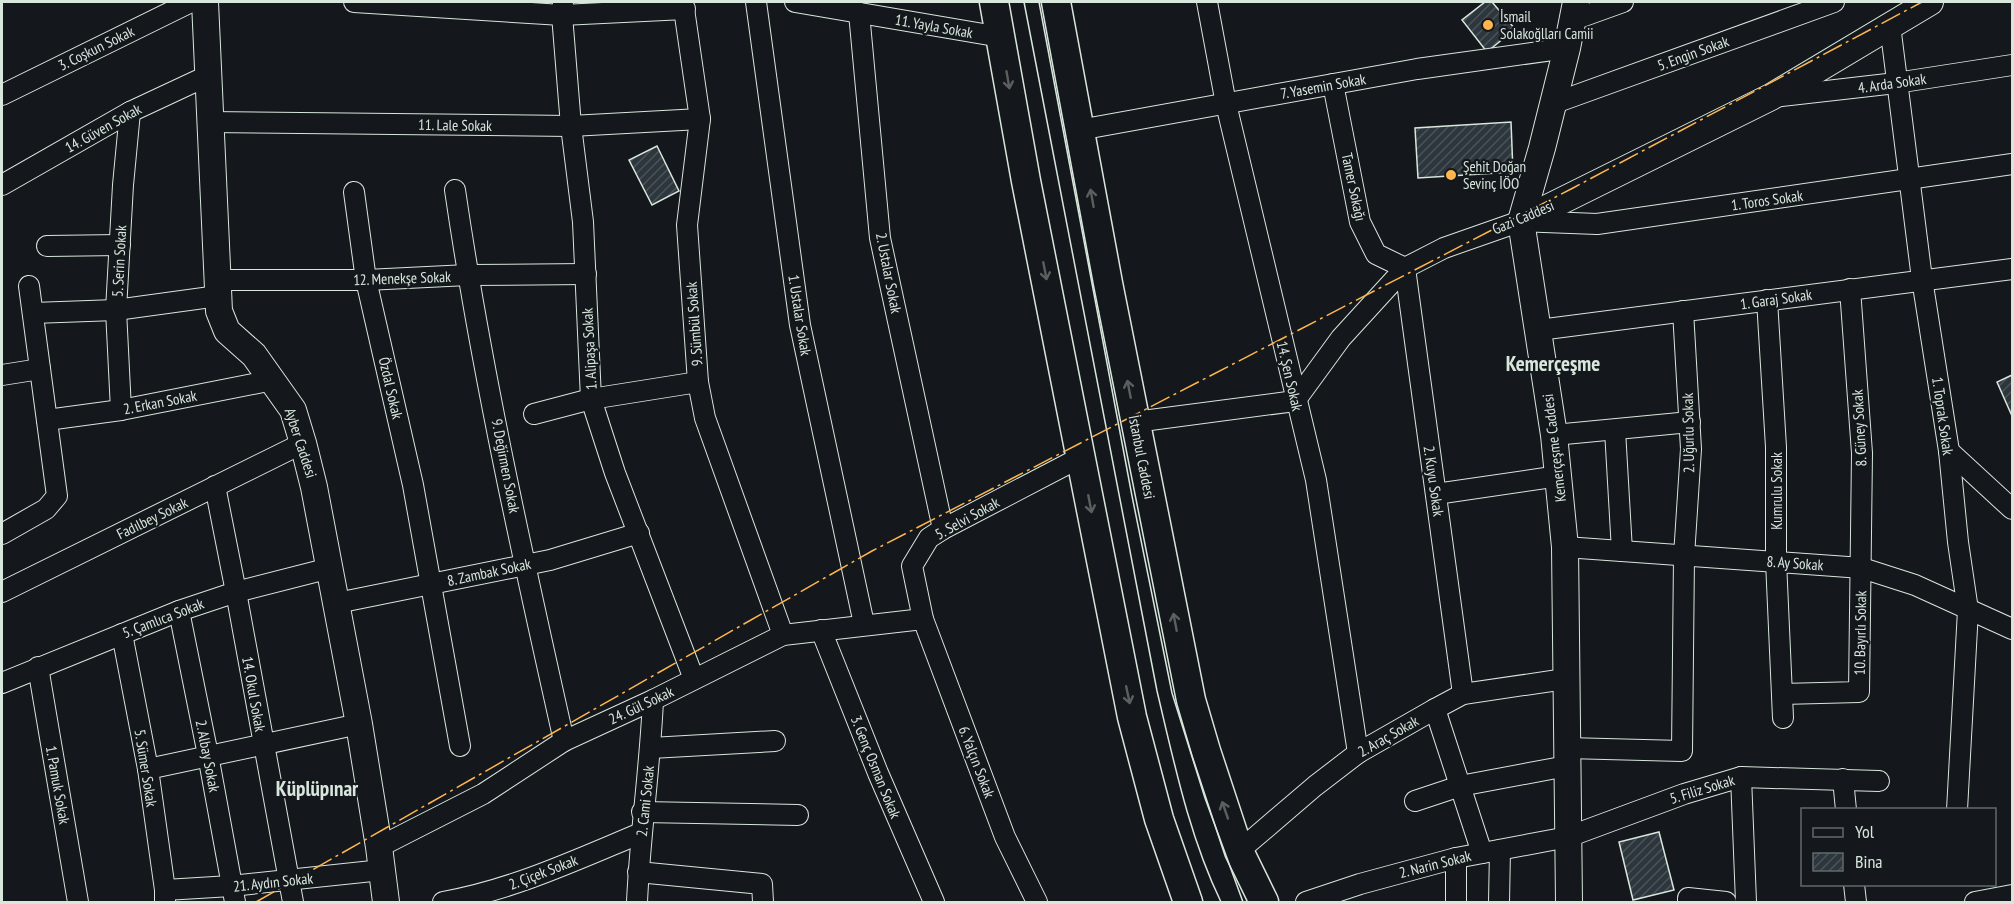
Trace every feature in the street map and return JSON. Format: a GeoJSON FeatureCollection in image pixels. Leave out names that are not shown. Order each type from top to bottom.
{"type":"FeatureCollection","features":[{"type":"Feature","properties":{"kind":"highway"},"geometry":{"type":"LineString","coordinates":[[994,2],[1026,181],[1132,717],[1159,819],[1185,902]]}},
{"type":"Feature","properties":{"kind":"highway","name":"İstanbul Caddesi"},"geometry":{"type":"LineString","coordinates":[[1056,2],[1135,422],[1191,700],[1239,851],[1263,903]]}},
{"type":"Feature","properties":{"kind":"main road","name":"Ayber Caddesi"},"geometry":{"type":"LineString","coordinates":[[205,2],[219,311],[227,331],[254,355],[293,410],[303,443],[315,487],[359,724],[386,903]]}},
{"type":"Feature","properties":{"kind":"main road","name":"Gazi Caddesi"},"geometry":{"type":"LineString","coordinates":[[1521,221],[1771,97],[1910,10]]}},
{"type":"Feature","properties":{"kind":"main road","name":"Kemerçeşme Caddesi"},"geometry":{"type":"LineString","coordinates":[[1569,903],[1565,547],[1554,435],[1521,221],[1575,11]]}},
{"type":"Feature","properties":{"kind":"street","name":"3. Coşkun Sokak"},"geometry":{"type":"LineString","coordinates":[[2,95],[191,2]]}},
{"type":"Feature","properties":{"kind":"street"},"geometry":{"type":"LineString","coordinates":[[356,2],[563,8],[684,5]]}},
{"type":"Feature","properties":{"kind":"street","name":"1. Ustalar Sokak"},"geometry":{"type":"LineString","coordinates":[[756,2],[800,325],[864,624]]}},
{"type":"Feature","properties":{"kind":"street","name":"11. Yayla Sokak"},"geometry":{"type":"LineString","coordinates":[[795,2],[835,5],[859,13],[1001,37]]}},
{"type":"Feature","properties":{"kind":"street","name":"14. Şen Sokak"},"geometry":{"type":"LineString","coordinates":[[1207,2],[1226,104],[1295,401],[1316,480],[1358,753]]}},
{"type":"Feature","properties":{"kind":"street"},"geometry":{"type":"LineString","coordinates":[[1575,11],[1623,2]]}},
{"type":"Feature","properties":{"kind":"street","name":"5. Engin Sokak"},"geometry":{"type":"LineString","coordinates":[[1552,104],[1834,2]]}},
{"type":"Feature","properties":{"kind":"street","name":"9. Sümbül Sokak"},"geometry":{"type":"LineString","coordinates":[[684,5],[700,119],[687,225],[698,382],[705,418],[783,635]]}},
{"type":"Feature","properties":{"kind":"street","name":"1. Alipaşa Sokak"},"geometry":{"type":"LineString","coordinates":[[563,8],[571,126],[583,222],[591,399],[615,473],[694,679]]}},
{"type":"Feature","properties":{"kind":"street","name":"1. Toprak Sokak"},"geometry":{"type":"LineString","coordinates":[[1910,10],[1896,84],[1922,279],[1949,451],[1958,542],[1968,610],[1957,808]]}},
{"type":"Feature","properties":{"kind":"street","name":"2. Ustalar Sokak"},"geometry":{"type":"LineString","coordinates":[[859,13],[880,238],[943,529]]}},
{"type":"Feature","properties":{"kind":"street","name":"7. Yasemin Sokak"},"geometry":{"type":"LineString","coordinates":[[1079,130],[1417,69],[1567,48]]}},
{"type":"Feature","properties":{"kind":"street","name":"4. Arda Sokak"},"geometry":{"type":"LineString","coordinates":[[1771,97],[1896,84],[2013,64]]}},
{"type":"Feature","properties":{"kind":"street","name":"14. Güven Sokak"},"geometry":{"type":"LineString","coordinates":[[2,185],[130,112],[207,76]]}},
{"type":"Feature","properties":{"kind":"street","name":"Tamer Sokağı"},"geometry":{"type":"LineString","coordinates":[[1333,84],[1360,222],[1376,254],[1405,268]]}},
{"type":"Feature","properties":{"kind":"street","name":"5. Serin Sokak"},"geometry":{"type":"LineString","coordinates":[[121,410],[116,310],[123,185],[130,112]]}},
{"type":"Feature","properties":{"kind":"street","name":"11. Lale Sokak"},"geometry":{"type":"LineString","coordinates":[[209,122],[571,126],[700,119]]}},
{"type":"Feature","properties":{"kind":"street","name":"1. Toros Sokak"},"geometry":{"type":"LineString","coordinates":[[1521,221],[1597,224],[2013,164]]}},
{"type":"Feature","properties":{"kind":"street","name":"9. Değirmen Sokak"},"geometry":{"type":"LineString","coordinates":[[455,190],[468,275],[525,565],[564,741]]}},
{"type":"Feature","properties":{"kind":"street","name":"Özdal Sokak"},"geometry":{"type":"LineString","coordinates":[[354,192],[366,280],[413,485],[460,746]]}},
{"type":"Feature","properties":{"kind":"street","name":"Gazi Caddesi"},"geometry":{"type":"LineString","coordinates":[[1295,401],[1341,338],[1405,268],[1444,248],[1521,221]]}},
{"type":"Feature","properties":{"kind":"street"},"geometry":{"type":"LineString","coordinates":[[47,246],[120,245]]}},
{"type":"Feature","properties":{"kind":"street","name":"2. Kuyu Sokak"},"geometry":{"type":"LineString","coordinates":[[1405,268],[1463,694]]}},
{"type":"Feature","properties":{"kind":"street","name":"1. Garaj Sokak"},"geometry":{"type":"LineString","coordinates":[[1539,330],[2013,269]]}},
{"type":"Feature","properties":{"kind":"street","name":"12. Menekşe Sokak"},"geometry":{"type":"LineString","coordinates":[[33,313],[116,310],[218,288],[468,275],[586,274]]}},
{"type":"Feature","properties":{"kind":"street"},"geometry":{"type":"LineString","coordinates":[[2,534],[46,508],[57,496],[29,285]]}},
{"type":"Feature","properties":{"kind":"street","name":"8. Güney Sokak"},"geometry":{"type":"LineString","coordinates":[[1850,289],[1862,453],[1862,568]]}},
{"type":"Feature","properties":{"kind":"street","name":"Kumrulu Sokak"},"geometry":{"type":"LineString","coordinates":[[1767,300],[1776,447],[1776,561],[1783,718]]}},
{"type":"Feature","properties":{"kind":"street","name":"2. Uğurlu Sokak"},"geometry":{"type":"LineString","coordinates":[[1567,757],[1682,751],[1684,556],[1692,448],[1683,311]]}},
{"type":"Feature","properties":{"kind":"street"},"geometry":{"type":"LineString","coordinates":[[2,375],[40,369]]}},
{"type":"Feature","properties":{"kind":"street","name":"2. Erkan Sokak"},"geometry":{"type":"LineString","coordinates":[[47,420],[121,410],[273,380]]}},
{"type":"Feature","properties":{"kind":"street"},"geometry":{"type":"LineString","coordinates":[[534,414],[591,399],[698,382]]}},
{"type":"Feature","properties":{"kind":"street"},"geometry":{"type":"LineString","coordinates":[[1135,422],[1295,401]]}},
{"type":"Feature","properties":{"kind":"street"},"geometry":{"type":"LineString","coordinates":[[1554,435],[1690,422]]}},
{"type":"Feature","properties":{"kind":"street"},"geometry":{"type":"LineString","coordinates":[[1615,430],[1622,551]]}},
{"type":"Feature","properties":{"kind":"street","name":"Fadılbey Sokak"},"geometry":{"type":"LineString","coordinates":[[2,592],[303,443]]}},
{"type":"Feature","properties":{"kind":"street"},"geometry":{"type":"LineString","coordinates":[[1949,451],[2013,509]]}},
{"type":"Feature","properties":{"kind":"street","name":"5. Selvi Sokak"},"geometry":{"type":"LineString","coordinates":[[923,619],[912,566],[929,538],[1081,457]]}},
{"type":"Feature","properties":{"kind":"street"},"geometry":{"type":"LineString","coordinates":[[1436,494],[1559,476]]}},
{"type":"Feature","properties":{"kind":"street","name":"14. Okul Sokak"},"geometry":{"type":"LineString","coordinates":[[215,486],[292,903]]}},
{"type":"Feature","properties":{"kind":"street","name":"8. Zambak Sokak"},"geometry":{"type":"LineString","coordinates":[[337,603],[550,560],[639,533]]}},
{"type":"Feature","properties":{"kind":"street","name":"8. Ay Sokak"},"geometry":{"type":"LineString","coordinates":[[1565,547],[1862,568],[1915,585],[2013,629]]}},
{"type":"Feature","properties":{"kind":"street","name":"5. Çamlıca Sokak"},"geometry":{"type":"LineString","coordinates":[[2,683],[179,611],[236,592],[330,568]]}},
{"type":"Feature","properties":{"kind":"street","name":"10. Bayırlı Sokak"},"geometry":{"type":"LineString","coordinates":[[1782,694],[1859,692],[1862,568]]}},
{"type":"Feature","properties":{"kind":"street","name":"2. Albay Sokak"},"geometry":{"type":"LineString","coordinates":[[179,611],[233,894]]}},
{"type":"Feature","properties":{"kind":"street","name":"24. Gül Sokak"},"geometry":{"type":"LineString","coordinates":[[380,859],[564,741],[653,700],[783,635],[923,619]]}},
{"type":"Feature","properties":{"kind":"street","name":"6. Yalçın Sokak"},"geometry":{"type":"LineString","coordinates":[[923,619],[1005,837],[1037,903]]}},
{"type":"Feature","properties":{"kind":"street","name":"3. Genç Osman Sokak"},"geometry":{"type":"LineString","coordinates":[[821,630],[878,773],[934,903]]}},
{"type":"Feature","properties":{"kind":"street","name":"5. Sümer Sokak"},"geometry":{"type":"LineString","coordinates":[[122,634],[148,769],[165,896]]}},
{"type":"Feature","properties":{"kind":"street","name":"1. Pamuk Sokak"},"geometry":{"type":"LineString","coordinates":[[38,668],[78,903]]}},
{"type":"Feature","properties":{"kind":"street","name":"2. Araç Sokak"},"geometry":{"type":"LineString","coordinates":[[1239,851],[1358,753],[1463,694],[1565,679]]}},
{"type":"Feature","properties":{"kind":"street","name":"2. Cami Sokak"},"geometry":{"type":"LineString","coordinates":[[637,903],[642,812],[651,748],[653,700]]}},
{"type":"Feature","properties":{"kind":"street"},"geometry":{"type":"LineString","coordinates":[[1435,709],[1460,786],[1491,851],[1499,903]]}},
{"type":"Feature","properties":{"kind":"street"},"geometry":{"type":"LineString","coordinates":[[148,769],[359,724]]}},
{"type":"Feature","properties":{"kind":"street"},"geometry":{"type":"LineString","coordinates":[[651,748],[775,741]]}},
{"type":"Feature","properties":{"kind":"street"},"geometry":{"type":"LineString","coordinates":[[1415,801],[1460,786],[1567,757]]}},
{"type":"Feature","properties":{"kind":"street"},"geometry":{"type":"LineString","coordinates":[[1742,777],[1746,903]]}},
{"type":"Feature","properties":{"kind":"street","name":"5. Filiz Sokak"},"geometry":{"type":"LineString","coordinates":[[1568,837],[1684,794],[1742,777],[1879,781]]}},
{"type":"Feature","properties":{"kind":"street"},"geometry":{"type":"LineString","coordinates":[[1843,779],[1846,808]]}},
{"type":"Feature","properties":{"kind":"street"},"geometry":{"type":"LineString","coordinates":[[642,812],[798,815]]}},
{"type":"Feature","properties":{"kind":"street","name":"2. Çiçek Sokak"},"geometry":{"type":"LineString","coordinates":[[443,903],[478,896],[550,871],[641,833]]}},
{"type":"Feature","properties":{"kind":"street","name":"2. Narin Sokak"},"geometry":{"type":"LineString","coordinates":[[1306,903],[1360,884],[1456,858],[1568,837]]}},
{"type":"Feature","properties":{"kind":"street"},"geometry":{"type":"LineString","coordinates":[[1456,858],[1456,903]]}},
{"type":"Feature","properties":{"kind":"street","name":"21. Aydın Sokak"},"geometry":{"type":"LineString","coordinates":[[165,896],[233,894],[380,859]]}},
{"type":"Feature","properties":{"kind":"street"},"geometry":{"type":"LineString","coordinates":[[638,872],[762,884],[763,903]]}},
{"type":"Feature","properties":{"kind":"street"},"geometry":{"type":"LineString","coordinates":[[1854,886],[1856,903]]}},
{"type":"Feature","properties":{"kind":"street"},"geometry":{"type":"LineString","coordinates":[[1974,896],[2013,895]]}},
{"type":"Feature","properties":{"kind":"street"},"geometry":{"type":"LineString","coordinates":[[1688,903],[1688,898],[1726,903]]}},
{"type":"Feature","properties":{"kind":"building","name":"İsmail Solakoğlları Camii"},"geometry":{"type":"Polygon","coordinates":[[[1485,2],[1492,2],[1515,29],[1487,52],[1462,20],[1485,2]]]}},
{"type":"Feature","properties":{"kind":"building"},"geometry":{"type":"Polygon","coordinates":[[[1511,122],[1513,172],[1418,178],[1415,128],[1511,122]]]}},
{"type":"Feature","properties":{"kind":"building"},"geometry":{"type":"Polygon","coordinates":[[[657,146],[679,191],[652,205],[629,160],[657,146]]]}},
{"type":"Feature","properties":{"kind":"building"},"geometry":{"type":"Polygon","coordinates":[[[2012,375],[2012,416],[1997,382],[2012,375]]]}},
{"type":"Feature","properties":{"kind":"building"},"geometry":{"type":"Polygon","coordinates":[[[1659,832],[1674,890],[1633,900],[1619,842],[1659,832]]]}},
{"type":"Feature","properties":{"kind":"tram line"},"geometry":{"type":"LineString","coordinates":[[1024,2],[1157,691],[1191,825],[1221,902]]}},
{"type":"Feature","properties":{"kind":"tram line"},"geometry":{"type":"LineString","coordinates":[[1039,2],[1132,496],[1172,693],[1205,798],[1243,902]]}},
{"type":"Feature","properties":{"kind":"power"},"geometry":{"type":"LineString","coordinates":[[256,902],[872,551],[1573,188],[1922,2]]}},
{"type":"Feature","properties":{"kind":"place","name":"İsmail Solakoğlları Camii"},"geometry":{"type":"Point","coordinates":[1488,25]}},
{"type":"Feature","properties":{"kind":"place","name":"Şehit Doğan Sevinç İÖO"},"geometry":{"type":"Point","coordinates":[1451,175]}},
{"type":"Feature","properties":{"kind":"district","name":"Kemerçeşme"},"geometry":{"type":"Point","coordinates":[1553,363]}},
{"type":"Feature","properties":{"kind":"district","name":"Küplüpınar"},"geometry":{"type":"Point","coordinates":[317,788]}}]}
